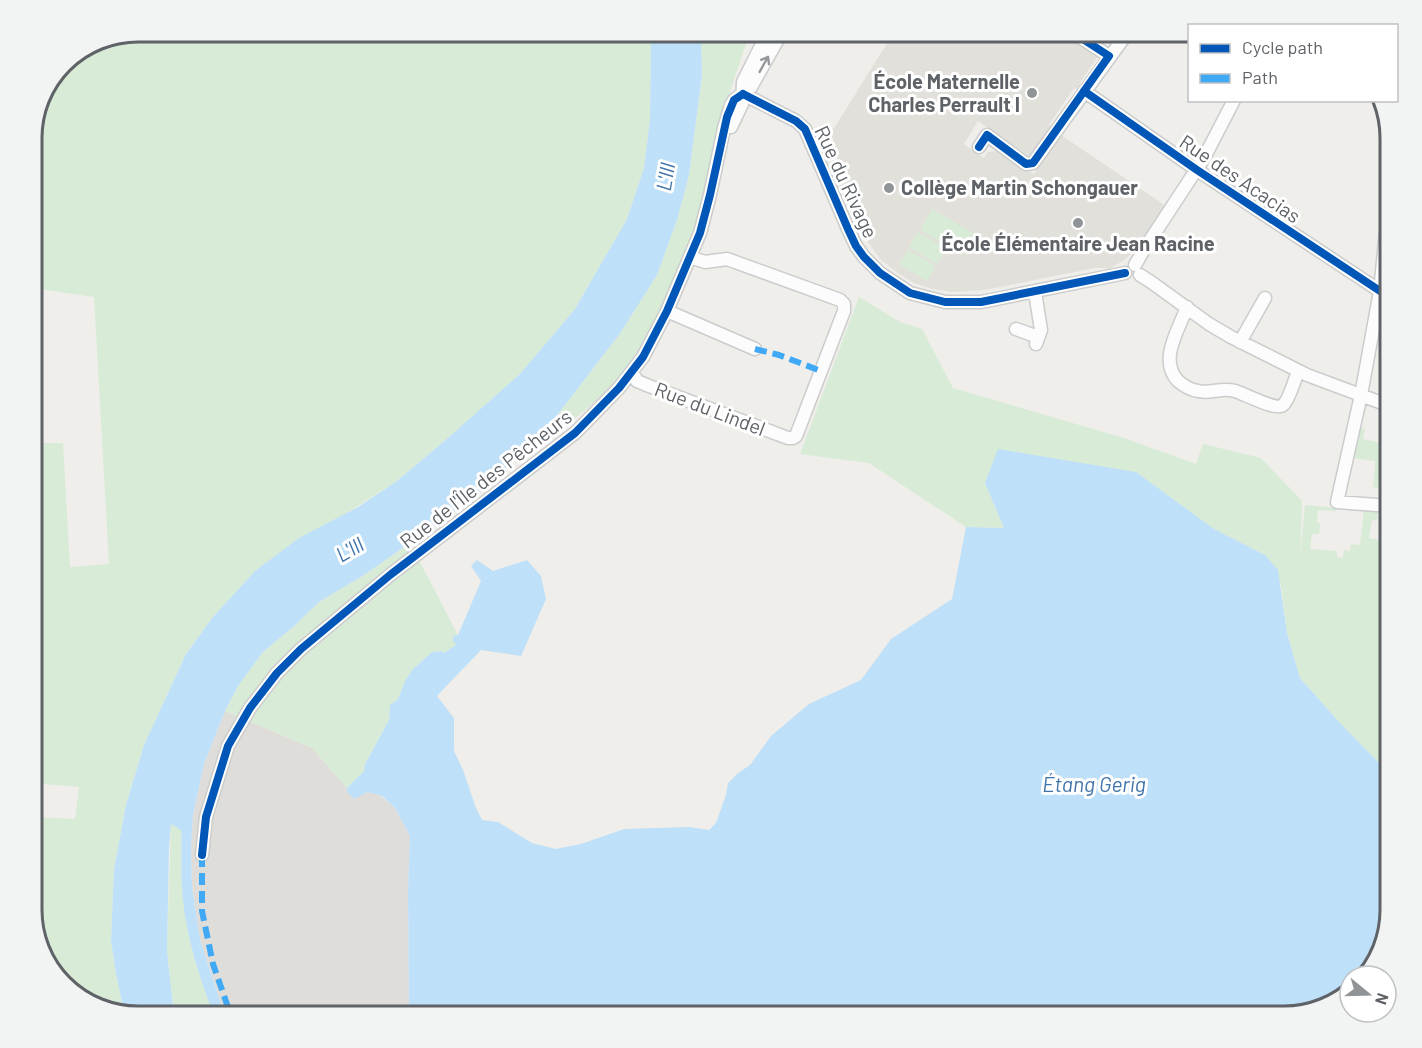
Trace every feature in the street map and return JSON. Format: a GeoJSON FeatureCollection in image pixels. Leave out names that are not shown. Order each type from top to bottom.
{"type":"FeatureCollection","features":[{"type":"Feature","properties":{"kind":"street","name":"Rue de l'Île des Pêcheurs"},"geometry":{"type":"LineString","coordinates":[[743,94],[743,82],[763,42]]}},
{"type":"Feature","properties":{"kind":"street","name":"Rue de l'Île des Pêcheurs"},"geometry":{"type":"LineString","coordinates":[[202,855],[206,817],[228,746],[250,708],[277,673],[300,649],[383,581],[575,434],[632,372],[650,345],[667,311],[705,218],[731,105],[751,87],[776,42]]}},
{"type":"Feature","properties":{"kind":"street"},"geometry":{"type":"LineString","coordinates":[[1087,42],[1109,56]]}},
{"type":"Feature","properties":{"kind":"street"},"geometry":{"type":"LineString","coordinates":[[979,147],[987,135],[1026,164],[1033,163],[1120,42]]}},
{"type":"Feature","properties":{"kind":"street","name":"Rue des Acacias"},"geometry":{"type":"LineString","coordinates":[[1084,91],[1197,170],[1380,291]]}},
{"type":"Feature","properties":{"kind":"street","name":"Rue du Rivage"},"geometry":{"type":"LineString","coordinates":[[743,94],[796,121],[805,129],[856,246],[886,278],[910,293],[945,302],[981,302],[1133,271]]}},
{"type":"Feature","properties":{"kind":"street"},"geometry":{"type":"LineString","coordinates":[[1233,102],[1197,170],[1143,251],[1133,271],[1209,324],[1240,342],[1299,371],[1380,402]]}},
{"type":"Feature","properties":{"kind":"street","name":"Rue du Lindel"},"geometry":{"type":"LineString","coordinates":[[632,372],[637,381],[785,437],[793,438],[797,433],[844,310],[844,304],[840,300],[727,260],[705,262],[690,257]]}},
{"type":"Feature","properties":{"kind":"street"},"geometry":{"type":"LineString","coordinates":[[1380,291],[1361,395],[1337,502],[1380,505]]}},
{"type":"Feature","properties":{"kind":"street"},"geometry":{"type":"LineString","coordinates":[[1016,329],[1037,341],[1041,330],[1035,292]]}},
{"type":"Feature","properties":{"kind":"street"},"geometry":{"type":"LineString","coordinates":[[1240,342],[1265,298]]}},
{"type":"Feature","properties":{"kind":"street"},"geometry":{"type":"LineString","coordinates":[[1187,307],[1169,357],[1173,374],[1189,389],[1200,392],[1232,390],[1279,407],[1286,400],[1299,371]]}},
{"type":"Feature","properties":{"kind":"street"},"geometry":{"type":"LineString","coordinates":[[667,311],[755,349]]}},
{"type":"Feature","properties":{"kind":"shaded area"},"geometry":{"type":"Polygon","coordinates":[[[888,42],[1076,42],[1098,56],[1049,125],[1051,127],[1032,156],[978,121],[964,144],[984,158],[988,152],[999,150],[1034,174],[1061,135],[1166,206],[1134,251],[1123,261],[1110,268],[1095,268],[985,290],[953,292],[932,289],[914,283],[881,260],[859,230],[823,146],[888,42]]]}},
{"type":"Feature","properties":{"kind":"shaded area"},"geometry":{"type":"Polygon","coordinates":[[[225,711],[312,748],[347,788],[348,793],[359,796],[368,792],[376,793],[395,808],[410,836],[409,1006],[222,1006],[200,940],[192,887],[193,815],[204,764],[225,711]]]}},
{"type":"Feature","properties":{"kind":"green space"},"geometry":{"type":"Polygon","coordinates":[[[138,42],[651,42],[650,120],[644,168],[627,219],[575,309],[520,374],[397,481],[255,571],[213,617],[186,654],[144,745],[126,805],[114,869],[111,941],[122,1004],[96,996],[66,973],[55,958],[47,941],[42,916],[42,817],[75,819],[79,787],[42,784],[42,443],[63,443],[70,567],[109,564],[94,297],[42,289],[42,132],[49,102],[58,85],[70,70],[85,58],[102,49],[138,42]]]}},
{"type":"Feature","properties":{"kind":"green space"},"geometry":{"type":"Polygon","coordinates":[[[701,42],[747,42],[717,130],[697,231],[642,349],[613,386],[566,426],[551,423],[619,335],[657,275],[677,220],[689,175],[702,75],[701,42]]]}},
{"type":"Feature","properties":{"kind":"green space"},"geometry":{"type":"Polygon","coordinates":[[[932,209],[975,234],[962,255],[920,230],[932,209]]]}},
{"type":"Feature","properties":{"kind":"green space"},"geometry":{"type":"Polygon","coordinates":[[[918,232],[946,249],[937,264],[909,247],[918,232]]]}},
{"type":"Feature","properties":{"kind":"green space"},"geometry":{"type":"Polygon","coordinates":[[[908,250],[936,266],[927,281],[899,264],[908,250]]]}},
{"type":"Feature","properties":{"kind":"green space"},"geometry":{"type":"Polygon","coordinates":[[[859,297],[900,322],[922,329],[953,388],[1124,438],[1196,464],[1203,444],[1261,458],[1302,501],[1300,559],[1305,505],[1336,508],[1336,511],[1318,510],[1319,534],[1312,534],[1310,549],[1337,551],[1337,557],[1343,558],[1344,550],[1350,551],[1351,544],[1360,545],[1364,510],[1378,511],[1377,520],[1372,520],[1369,538],[1380,540],[1380,764],[1300,678],[1287,633],[1281,585],[1265,555],[1214,529],[1136,472],[985,483],[1004,528],[966,527],[869,463],[800,454],[859,297]]]}},
{"type":"Feature","properties":{"kind":"green space"},"geometry":{"type":"Polygon","coordinates":[[[1359,427],[1365,429],[1363,439],[1380,443],[1380,488],[1373,487],[1375,461],[1352,458],[1359,427]]]}},
{"type":"Feature","properties":{"kind":"green space"},"geometry":{"type":"Polygon","coordinates":[[[410,543],[458,635],[456,645],[444,653],[442,651],[432,652],[412,670],[398,699],[390,705],[389,720],[365,764],[364,771],[347,788],[312,748],[225,711],[238,686],[263,652],[319,602],[364,575],[410,543]]]}},
{"type":"Feature","properties":{"kind":"green space"},"geometry":{"type":"Polygon","coordinates":[[[171,824],[181,829],[181,882],[185,914],[199,974],[210,1006],[173,1006],[167,951],[171,824]]]}},
{"type":"Feature","properties":{"kind":"water","name":"L'Ill"},"geometry":{"type":"Polygon","coordinates":[[[651,42],[701,42],[702,75],[689,175],[677,220],[657,275],[619,335],[545,434],[464,505],[364,575],[319,602],[263,652],[238,686],[225,711],[204,764],[193,815],[191,847],[192,887],[200,940],[222,1006],[210,1006],[195,959],[183,900],[181,830],[171,824],[167,951],[173,1006],[122,1004],[111,941],[114,869],[126,805],[144,745],[186,654],[213,617],[255,571],[299,538],[358,507],[397,481],[520,374],[575,309],[627,219],[644,168],[650,120],[651,42]]]}},
{"type":"Feature","properties":{"kind":"water","name":"Étang Gerig"},"geometry":{"type":"Polygon","coordinates":[[[998,449],[1136,472],[1214,529],[1265,555],[1278,570],[1287,633],[1300,678],[1380,764],[1378,928],[1375,941],[1362,964],[1338,964],[1338,989],[1309,1003],[1284,1006],[409,1006],[410,836],[395,808],[382,796],[368,792],[354,799],[348,793],[347,788],[364,771],[365,764],[389,720],[390,705],[398,699],[412,670],[432,652],[442,651],[444,653],[456,645],[453,642],[453,636],[458,635],[481,581],[471,566],[477,560],[493,571],[527,560],[541,576],[546,599],[521,656],[481,650],[437,696],[454,718],[454,751],[482,820],[498,822],[532,843],[556,849],[581,844],[624,829],[689,827],[709,830],[716,823],[728,783],[750,765],[771,736],[809,704],[861,680],[891,639],[952,599],[966,527],[1004,528],[985,483],[998,449]]]}},
{"type":"Feature","properties":{"kind":"marked path"},"geometry":{"type":"LineString","coordinates":[[755,349],[779,355],[821,371]]}},
{"type":"Feature","properties":{"kind":"marked path"},"geometry":{"type":"LineString","coordinates":[[202,855],[202,911],[213,964],[228,1006]]}},
{"type":"Feature","properties":{"kind":"cycle path"},"geometry":{"type":"LineString","coordinates":[[979,147],[987,135],[1026,164],[1033,163],[1109,56],[1087,42]]}},
{"type":"Feature","properties":{"kind":"cycle path"},"geometry":{"type":"LineString","coordinates":[[1084,91],[1197,170],[1380,291]]}},
{"type":"Feature","properties":{"kind":"cycle path"},"geometry":{"type":"LineString","coordinates":[[743,94],[796,121],[805,129],[856,246],[880,273],[910,293],[945,302],[981,302],[1125,273]]}},
{"type":"Feature","properties":{"kind":"cycle path"},"geometry":{"type":"LineString","coordinates":[[202,855],[206,817],[228,746],[250,708],[277,673],[301,649],[390,575],[575,433],[619,388],[643,357],[667,311],[700,233],[727,117],[734,100],[743,94]]}},
{"type":"Feature","properties":{"kind":"place","name":"École Maternelle Charles Perrault I"},"geometry":{"type":"Point","coordinates":[1032,93]}},
{"type":"Feature","properties":{"kind":"place","name":"Collège Martin Schongauer"},"geometry":{"type":"Point","coordinates":[889,188]}},
{"type":"Feature","properties":{"kind":"place","name":"École Élémentaire Jean Racine"},"geometry":{"type":"Point","coordinates":[1078,223]}}]}
